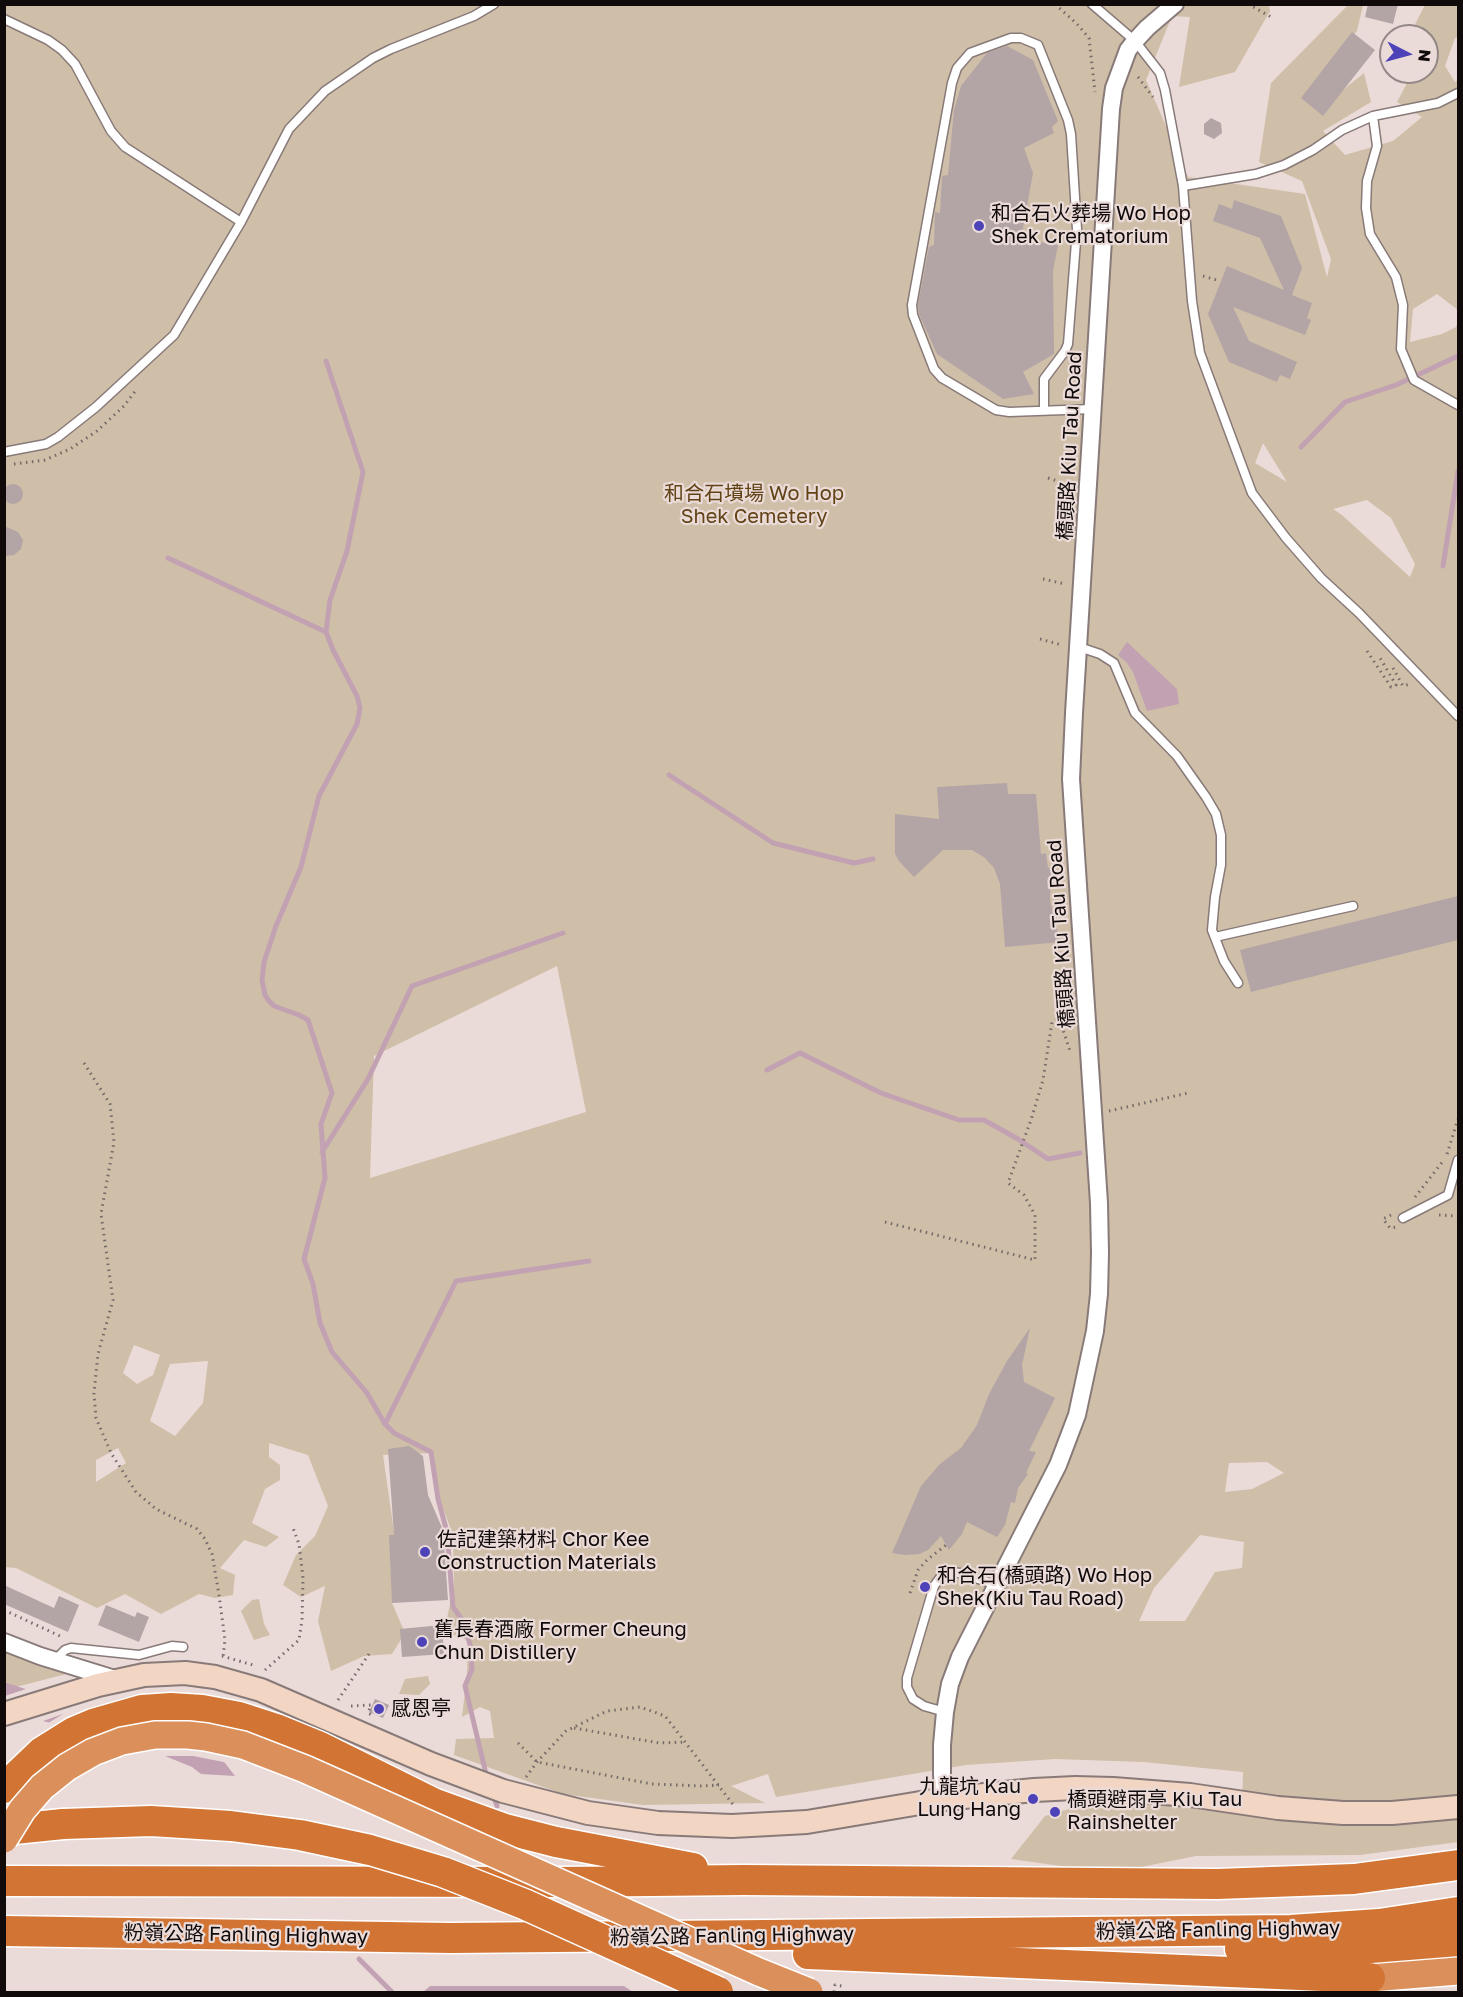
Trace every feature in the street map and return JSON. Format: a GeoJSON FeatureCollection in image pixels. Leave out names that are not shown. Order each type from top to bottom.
{"type":"FeatureCollection","features":[{"type":"Feature","properties":{"kind":"highway"},"geometry":{"type":"LineString","coordinates":[[4,1788],[29,1763],[74,1732],[109,1718],[158,1708],[187,1708],[222,1713],[256,1722],[296,1737],[433,1803],[505,1829],[556,1842],[744,1880]]}},
{"type":"Feature","properties":{"kind":"highway"},"geometry":{"type":"LineString","coordinates":[[4,1839],[22,1810],[42,1786],[67,1767],[93,1752],[122,1741],[155,1735],[188,1735],[225,1740],[305,1768],[802,1992]]}},
{"type":"Feature","properties":{"kind":"highway"},"geometry":{"type":"LineString","coordinates":[[4,1830],[63,1824],[151,1821],[231,1826],[300,1835],[370,1850],[443,1872],[524,1904],[718,1992]]}},
{"type":"Feature","properties":{"kind":"highway"},"geometry":{"type":"LineString","coordinates":[[4,1881],[744,1880],[1275,1883],[1385,1876],[1458,1866]]}},
{"type":"Feature","properties":{"kind":"highway","name":"粉嶺公路 Fanling Highway"},"geometry":{"type":"LineString","coordinates":[[4,1931],[451,1938],[1303,1930],[1379,1924],[1458,1912]]}},
{"type":"Feature","properties":{"kind":"highway"},"geometry":{"type":"LineString","coordinates":[[943,1934],[1290,1952],[1385,1948],[1458,1941]]}},
{"type":"Feature","properties":{"kind":"highway"},"geometry":{"type":"LineString","coordinates":[[451,1938],[1370,1978],[1458,1971]]}},
{"type":"Feature","properties":{"kind":"highway"},"geometry":{"type":"LineString","coordinates":[[1335,1992],[1370,1978]]}},
{"type":"Feature","properties":{"kind":"main road"},"geometry":{"type":"LineString","coordinates":[[4,1714],[108,1683],[168,1673],[200,1674],[231,1680],[278,1696],[431,1764],[503,1791],[560,1807],[620,1819],[702,1826],[759,1825],[816,1820],[944,1798],[1034,1790],[1113,1789],[1190,1795],[1278,1808],[1343,1813],[1392,1813],[1458,1807]]}},
{"type":"Feature","properties":{"kind":"street","name":"橋頭路 Kiu Tau Road"},"geometry":{"type":"LineString","coordinates":[[944,1798],[942,1775],[945,1712],[950,1684],[960,1657],[1059,1465],[1077,1415],[1095,1330],[1099,1294],[1099,1203],[1071,779],[1073,647],[1093,409],[1114,88],[1128,50],[1147,28],[1175,4]]}},
{"type":"Feature","properties":{"kind":"street"},"geometry":{"type":"LineString","coordinates":[[4,1642],[55,1660],[108,1683]]}},
{"type":"Feature","properties":{"kind":"lane"},"geometry":{"type":"LineString","coordinates":[[4,452],[46,444],[58,437],[96,407],[174,335],[241,222],[289,129],[325,91],[373,58],[474,16],[494,4]]}},
{"type":"Feature","properties":{"kind":"lane"},"geometry":{"type":"LineString","coordinates":[[1092,4],[1135,41],[1160,73],[1183,186],[1192,301],[1200,354],[1252,493],[1286,538],[1321,578],[1359,613],[1458,717]]}},
{"type":"Feature","properties":{"kind":"lane"},"geometry":{"type":"LineString","coordinates":[[4,19],[48,40],[62,50],[75,64],[111,131],[125,147],[241,222]]}},
{"type":"Feature","properties":{"kind":"lane"},"geometry":{"type":"LineString","coordinates":[[1044,410],[1044,379],[1068,344],[1077,229],[1071,135],[1068,120],[1038,45],[1021,38],[1011,38],[970,52],[957,68],[952,83],[914,293],[913,315],[934,369],[942,378],[996,410],[1009,412],[1093,409]]}},
{"type":"Feature","properties":{"kind":"lane"},"geometry":{"type":"LineString","coordinates":[[1183,186],[1256,174],[1284,165],[1313,150],[1342,130],[1372,116],[1438,102],[1458,93]]}},
{"type":"Feature","properties":{"kind":"lane"},"geometry":{"type":"LineString","coordinates":[[1372,116],[1377,146],[1366,181],[1366,208],[1370,234],[1396,277],[1403,305],[1401,349],[1414,380],[1458,405]]}},
{"type":"Feature","properties":{"kind":"lane"},"geometry":{"type":"LineString","coordinates":[[1073,647],[1100,654],[1114,663],[1135,713],[1177,756],[1215,814],[1221,835],[1221,865],[1212,930],[1224,961],[1238,983]]}},
{"type":"Feature","properties":{"kind":"lane"},"geometry":{"type":"LineString","coordinates":[[1215,937],[1353,906]]}},
{"type":"Feature","properties":{"kind":"lane"},"geometry":{"type":"LineString","coordinates":[[1398,1216],[1448,1195],[1456,1175],[1458,1160]]}},
{"type":"Feature","properties":{"kind":"lane"},"geometry":{"type":"LineString","coordinates":[[945,1712],[924,1706],[914,1699],[908,1688],[907,1678],[934,1586],[942,1575],[950,1572],[997,1585]]}},
{"type":"Feature","properties":{"kind":"lane"},"geometry":{"type":"LineString","coordinates":[[55,1660],[64,1650],[71,1648],[139,1655],[172,1646],[183,1647]]}},
{"type":"Feature","properties":{"kind":"path"},"geometry":{"type":"LineString","coordinates":[[1055,4],[1089,38],[1095,92]]}},
{"type":"Feature","properties":{"kind":"path"},"geometry":{"type":"LineString","coordinates":[[1248,4],[1271,17]]}},
{"type":"Feature","properties":{"kind":"path"},"geometry":{"type":"LineString","coordinates":[[1138,77],[1153,97]]}},
{"type":"Feature","properties":{"kind":"path"},"geometry":{"type":"LineString","coordinates":[[1198,274],[1220,281]]}},
{"type":"Feature","properties":{"kind":"path"},"geometry":{"type":"LineString","coordinates":[[1048,478],[1077,488]]}},
{"type":"Feature","properties":{"kind":"path"},"geometry":{"type":"LineString","coordinates":[[1043,579],[1070,585]]}},
{"type":"Feature","properties":{"kind":"path"},"geometry":{"type":"LineString","coordinates":[[1040,639],[1073,647]]}},
{"type":"Feature","properties":{"kind":"path"},"geometry":{"type":"LineString","coordinates":[[1367,651],[1391,687],[1396,685],[1380,658],[1385,654],[1403,687],[1410,684]]}},
{"type":"Feature","properties":{"kind":"path"},"geometry":{"type":"LineString","coordinates":[[1396,665],[1401,672]]}},
{"type":"Feature","properties":{"kind":"path"},"geometry":{"type":"LineString","coordinates":[[1405,678],[1416,690]]}},
{"type":"Feature","properties":{"kind":"path"},"geometry":{"type":"LineString","coordinates":[[885,1222],[1035,1260],[1035,1215],[1024,1195],[1008,1182],[1043,1080],[1052,1022],[1059,1018],[1074,1063]]}},
{"type":"Feature","properties":{"kind":"path"},"geometry":{"type":"LineString","coordinates":[[84,1063],[110,1104],[114,1142],[101,1214],[112,1300],[98,1354],[94,1393],[96,1418],[111,1453],[136,1492],[156,1509],[197,1530],[205,1539],[212,1554],[218,1586],[225,1657],[241,1661]]}},
{"type":"Feature","properties":{"kind":"path"},"geometry":{"type":"LineString","coordinates":[[1105,1112],[1188,1094]]}},
{"type":"Feature","properties":{"kind":"path"},"geometry":{"type":"LineString","coordinates":[[1409,1205],[1445,1158],[1458,1119]]}},
{"type":"Feature","properties":{"kind":"path"},"geometry":{"type":"LineString","coordinates":[[1390,1228],[1383,1219],[1398,1216]]}},
{"type":"Feature","properties":{"kind":"path"},"geometry":{"type":"LineString","coordinates":[[265,1670],[299,1640],[303,1578],[299,1544],[293,1528]]}},
{"type":"Feature","properties":{"kind":"path"},"geometry":{"type":"LineString","coordinates":[[910,1593],[918,1570],[946,1545]]}},
{"type":"Feature","properties":{"kind":"path"},"geometry":{"type":"LineString","coordinates":[[4,1610],[60,1636]]}},
{"type":"Feature","properties":{"kind":"path"},"geometry":{"type":"LineString","coordinates":[[369,1654],[338,1701],[352,1707],[371,1705]]}},
{"type":"Feature","properties":{"kind":"path"},"geometry":{"type":"LineString","coordinates":[[526,1778],[537,1762],[566,1731],[607,1711],[640,1707],[665,1716],[738,1812]]}},
{"type":"Feature","properties":{"kind":"path"},"geometry":{"type":"LineString","coordinates":[[573,1727],[659,1743],[686,1742]]}},
{"type":"Feature","properties":{"kind":"path"},"geometry":{"type":"LineString","coordinates":[[518,1743],[537,1762],[652,1784],[719,1785]]}},
{"type":"Feature","properties":{"kind":"path"},"geometry":{"type":"LineString","coordinates":[[834,1992],[835,1985],[842,1986]]}},
{"type":"Feature","properties":{"kind":"green space","name":"和合石墳場 Wo Hop Shek Cemetery"},"geometry":{"type":"Polygon","coordinates":[[[4,5],[1269,5],[1270,11],[1235,72],[1179,87],[1190,17],[1172,16],[1146,80],[1188,177],[1305,194],[1327,277],[1331,259],[1302,181],[1259,162],[1271,83],[1348,5],[1363,5],[1357,31],[1320,77],[1323,106],[1364,73],[1371,102],[1323,131],[1345,155],[1393,141],[1422,117],[1397,102],[1407,84],[1439,84],[1439,24],[1415,24],[1425,5],[1458,5],[1458,37],[1455,38],[1445,66],[1455,82],[1458,80],[1458,310],[1437,294],[1413,309],[1410,342],[1442,334],[1456,327],[1458,322],[1458,1842],[1360,1855],[1196,1856],[1141,1867],[1075,1868],[1011,1859],[1045,1816],[1110,1797],[1186,1807],[1242,1808],[1243,1772],[1144,1762],[1055,1759],[966,1765],[776,1797],[768,1774],[731,1786],[765,1803],[643,1805],[563,1794],[454,1755],[456,1739],[494,1738],[490,1711],[480,1707],[462,1717],[468,1640],[444,1632],[454,1586],[453,1535],[440,1500],[431,1453],[383,1455],[397,1553],[392,1603],[405,1633],[392,1654],[364,1656],[331,1671],[318,1621],[325,1586],[301,1597],[283,1585],[296,1555],[315,1536],[328,1506],[308,1455],[269,1443],[269,1457],[280,1465],[280,1480],[265,1489],[252,1523],[279,1537],[266,1547],[244,1540],[220,1568],[235,1575],[233,1595],[215,1598],[199,1594],[161,1614],[125,1594],[97,1608],[16,1568],[5,1567],[4,5]],[[1263,443],[1255,463],[1287,482],[1263,443]],[[1367,500],[1333,509],[1410,577],[1415,564],[1391,518],[1367,500]],[[557,966],[374,1056],[370,1178],[586,1112],[557,966]],[[134,1345],[123,1373],[137,1384],[153,1375],[160,1355],[134,1345]],[[208,1361],[170,1364],[150,1421],[175,1436],[203,1403],[208,1361]],[[118,1448],[96,1460],[96,1482],[126,1463],[118,1448]],[[1267,1462],[1229,1463],[1225,1492],[1252,1489],[1284,1473],[1267,1462]],[[1200,1535],[1154,1588],[1139,1621],[1185,1621],[1215,1572],[1242,1568],[1244,1542],[1200,1535]]]}},
{"type":"Feature","properties":{"kind":"green space"},"geometry":{"type":"Polygon","coordinates":[[[259,1599],[264,1624],[270,1635],[254,1640],[241,1611],[252,1600],[259,1599]]]}},
{"type":"Feature","properties":{"kind":"green space"},"geometry":{"type":"Polygon","coordinates":[[[4,1647],[70,1673],[16,1687],[5,1682],[4,1647]]]}},
{"type":"Feature","properties":{"kind":"green space"},"geometry":{"type":"Polygon","coordinates":[[[428,1676],[430,1684],[419,1695],[399,1694],[405,1679],[428,1676]]]}},
{"type":"Feature","properties":{"kind":"shaded area"},"geometry":{"type":"Polygon","coordinates":[[[1127,642],[1177,689],[1179,704],[1147,711],[1133,672],[1118,655],[1127,642]]]}},
{"type":"Feature","properties":{"kind":"shaded area"},"geometry":{"type":"Polygon","coordinates":[[[4,1682],[215,1750],[235,1776],[201,1774],[192,1767],[165,1756],[5,1710],[4,1682]]]}},
{"type":"Feature","properties":{"kind":"shaded area"},"geometry":{"type":"Polygon","coordinates":[[[430,1986],[624,1986],[633,1992],[423,1992],[430,1986]]]}},
{"type":"Feature","properties":{"kind":"pier"},"geometry":{"type":"Polygon","coordinates":[[[29,1688],[216,1747],[229,1763],[193,1756],[155,1756],[45,1725],[63,1714],[37,1723],[4,1713],[5,1696],[29,1688]]]}},
{"type":"Feature","properties":{"kind":"building"},"geometry":{"type":"Polygon","coordinates":[[[1368,4],[1398,4],[1393,24],[1365,17],[1368,4]]]}},
{"type":"Feature","properties":{"kind":"building"},"geometry":{"type":"Polygon","coordinates":[[[1352,32],[1375,50],[1323,116],[1301,98],[1352,32]]]}},
{"type":"Feature","properties":{"kind":"building","name":"和合石火葬場 Wo Hop Shek Crematorium"},"geometry":{"type":"Polygon","coordinates":[[[1007,46],[1033,60],[1058,121],[1052,127],[1054,133],[1024,148],[1033,173],[1021,239],[1058,245],[1053,271],[1054,354],[1023,372],[1034,394],[1003,399],[937,354],[919,314],[918,305],[929,247],[934,245],[935,212],[940,213],[942,176],[948,175],[954,110],[961,86],[987,53],[1007,46]]]}},
{"type":"Feature","properties":{"kind":"building"},"geometry":{"type":"Polygon","coordinates":[[[1211,118],[1221,123],[1222,133],[1214,139],[1204,134],[1204,124],[1211,118]]]}},
{"type":"Feature","properties":{"kind":"building"},"geometry":{"type":"Polygon","coordinates":[[[1234,200],[1281,216],[1302,268],[1292,295],[1312,303],[1307,318],[1311,320],[1305,335],[1233,307],[1249,341],[1297,362],[1290,379],[1280,375],[1277,382],[1229,362],[1208,314],[1227,266],[1284,290],[1260,238],[1213,221],[1219,204],[1232,209],[1234,200]]]}},
{"type":"Feature","properties":{"kind":"building"},"geometry":{"type":"Polygon","coordinates":[[[13,484],[20,487],[23,494],[20,501],[13,504],[6,501],[3,494],[6,487],[13,484]]]}},
{"type":"Feature","properties":{"kind":"building"},"geometry":{"type":"Polygon","coordinates":[[[4,526],[18,532],[23,540],[21,549],[14,555],[4,556],[4,526]]]}},
{"type":"Feature","properties":{"kind":"building"},"geometry":{"type":"Polygon","coordinates":[[[1007,783],[1008,794],[1036,794],[1041,854],[1046,853],[1048,868],[1051,867],[1050,900],[1060,942],[1005,947],[1000,884],[994,868],[985,858],[972,850],[943,850],[914,877],[895,854],[895,814],[939,819],[937,787],[1007,783]]]}},
{"type":"Feature","properties":{"kind":"building"},"geometry":{"type":"Polygon","coordinates":[[[1458,896],[1458,940],[1251,992],[1240,950],[1458,896]]]}},
{"type":"Feature","properties":{"kind":"building"},"geometry":{"type":"Polygon","coordinates":[[[1030,1328],[1022,1365],[1024,1382],[1055,1398],[1029,1451],[1036,1452],[1026,1473],[1028,1474],[1018,1488],[1015,1503],[1011,1502],[1005,1525],[997,1537],[967,1522],[962,1534],[949,1550],[941,1536],[928,1550],[919,1554],[892,1553],[921,1486],[940,1464],[961,1448],[977,1425],[989,1394],[1007,1361],[1030,1328]]]}},
{"type":"Feature","properties":{"kind":"building"},"geometry":{"type":"Polygon","coordinates":[[[409,1446],[423,1456],[428,1495],[443,1530],[448,1600],[392,1603],[389,1535],[394,1535],[388,1449],[409,1446]]]}},
{"type":"Feature","properties":{"kind":"building"},"geometry":{"type":"Polygon","coordinates":[[[4,1585],[54,1608],[59,1596],[79,1605],[68,1632],[4,1604],[4,1585]]]}},
{"type":"Feature","properties":{"kind":"building"},"geometry":{"type":"Polygon","coordinates":[[[106,1605],[135,1617],[137,1612],[149,1617],[139,1642],[98,1625],[106,1605]]]}},
{"type":"Feature","properties":{"kind":"building","name":"舊長春酒廠 Former Cheung Chun Distillery"},"geometry":{"type":"Polygon","coordinates":[[[442,1625],[444,1654],[402,1657],[400,1629],[442,1625]]]}},
{"type":"Feature","properties":{"kind":"building","name":"感恩亭"},"geometry":{"type":"Polygon","coordinates":[[[375,1699],[389,1705],[383,1718],[369,1712],[375,1699]]]}},
{"type":"Feature","properties":{"kind":"waterway"},"geometry":{"type":"LineString","coordinates":[[1301,447],[1345,402],[1396,385],[1458,356]]}},
{"type":"Feature","properties":{"kind":"waterway"},"geometry":{"type":"LineString","coordinates":[[326,361],[363,472],[347,551],[330,600],[326,632],[357,696],[360,708],[357,724],[319,796],[301,867],[276,926],[264,962],[262,980],[265,995],[274,1006],[308,1020],[332,1093],[321,1124],[325,1178],[304,1259],[313,1284],[320,1323],[332,1352],[367,1393],[385,1424],[394,1433],[431,1452],[438,1499],[447,1532],[453,1607],[463,1621],[471,1648],[472,1669],[465,1686],[487,1778]]}},
{"type":"Feature","properties":{"kind":"waterway"},"geometry":{"type":"LineString","coordinates":[[1443,566],[1458,471]]}},
{"type":"Feature","properties":{"kind":"waterway"},"geometry":{"type":"LineString","coordinates":[[168,558],[326,632]]}},
{"type":"Feature","properties":{"kind":"waterway"},"geometry":{"type":"LineString","coordinates":[[669,775],[773,843],[854,863],[873,859]]}},
{"type":"Feature","properties":{"kind":"waterway"},"geometry":{"type":"LineString","coordinates":[[322,1152],[368,1079],[412,986],[563,933]]}},
{"type":"Feature","properties":{"kind":"waterway"},"geometry":{"type":"LineString","coordinates":[[767,1070],[800,1053],[881,1093],[959,1120],[984,1120],[1048,1159],[1080,1153]]}},
{"type":"Feature","properties":{"kind":"waterway"},"geometry":{"type":"LineString","coordinates":[[385,1424],[456,1281],[589,1261]]}},
{"type":"Feature","properties":{"kind":"waterway"},"geometry":{"type":"LineString","coordinates":[[493,1795],[497,1806]]}},
{"type":"Feature","properties":{"kind":"waterway"},"geometry":{"type":"LineString","coordinates":[[359,1959],[392,1992]]}},
{"type":"Feature","properties":{"kind":"place","name":"和合石火葬場 Wo Hop Shek Crematorium"},"geometry":{"type":"Point","coordinates":[979,226]}},
{"type":"Feature","properties":{"kind":"place","name":"佐記建築材料 Chor Kee Construction Materials"},"geometry":{"type":"Point","coordinates":[425,1552]}},
{"type":"Feature","properties":{"kind":"place","name":"和合石(橋頭路) Wo Hop Shek(Kiu Tau Road)"},"geometry":{"type":"Point","coordinates":[925,1587]}},
{"type":"Feature","properties":{"kind":"place","name":"舊長春酒廠 Former Cheung Chun Distillery"},"geometry":{"type":"Point","coordinates":[422,1642]}},
{"type":"Feature","properties":{"kind":"place","name":"感恩亭"},"geometry":{"type":"Point","coordinates":[379,1709]}},
{"type":"Feature","properties":{"kind":"place","name":"九龍坑 Kau Lung Hang"},"geometry":{"type":"Point","coordinates":[1033,1799]}},
{"type":"Feature","properties":{"kind":"place","name":"橋頭避雨亭 Kiu Tau Rainshelter"},"geometry":{"type":"Point","coordinates":[1055,1812]}}]}
